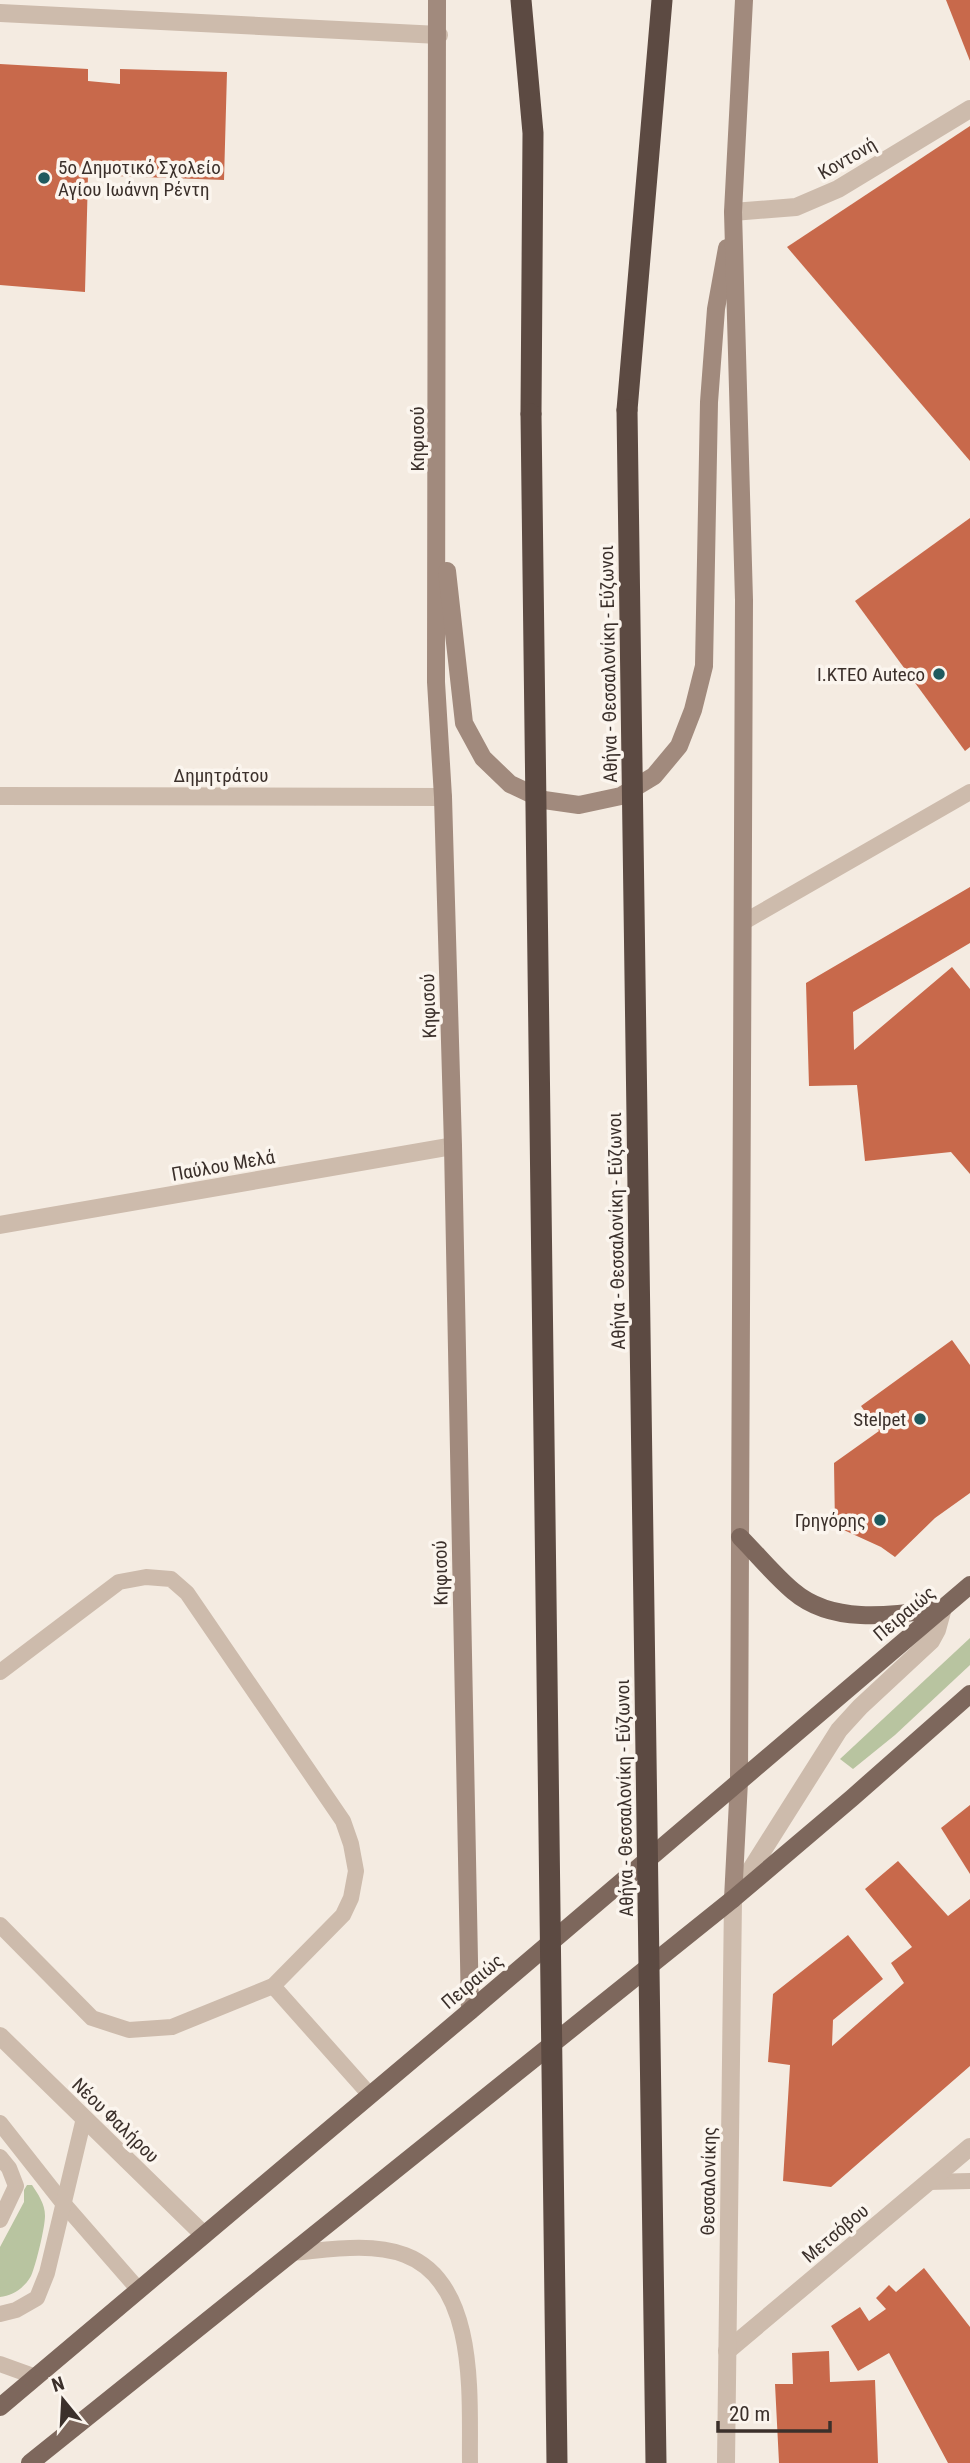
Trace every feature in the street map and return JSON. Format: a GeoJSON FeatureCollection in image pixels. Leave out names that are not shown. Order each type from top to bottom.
{"type":"FeatureCollection","features":[{"type":"Feature","properties":{"kind":"highway"},"geometry":{"type":"LineString","coordinates":[[521,0],[533,134],[531,414],[557,2463]]}},
{"type":"Feature","properties":{"kind":"highway","name":"Αθήνα - Θεσσαλονίκη - Εύζωνοι"},"geometry":{"type":"LineString","coordinates":[[656,2463],[627,410],[662,0]]}},
{"type":"Feature","properties":{"kind":"main road","name":"Κηφισού"},"geometry":{"type":"LineString","coordinates":[[437,0],[436,682],[443,797],[453,1146],[470,2011]]}},
{"type":"Feature","properties":{"kind":"main road"},"geometry":{"type":"LineString","coordinates":[[733,1899],[738,1781],[744,600],[733,212],[744,0]]}},
{"type":"Feature","properties":{"kind":"main road"},"geometry":{"type":"LineString","coordinates":[[438,480],[464,723],[483,758],[510,784],[544,800],[579,805],[621,796],[654,776],[679,746],[693,710],[704,666],[709,402],[716,309],[733,212]]}},
{"type":"Feature","properties":{"kind":"main road"},"geometry":{"type":"LineString","coordinates":[[740,1537],[792,1591],[810,1603],[832,1611],[865,1615],[902,1614],[943,1608]]}},
{"type":"Feature","properties":{"kind":"main road","name":"Πειραιώς"},"geometry":{"type":"LineString","coordinates":[[0,2407],[970,1585]]}},
{"type":"Feature","properties":{"kind":"main road"},"geometry":{"type":"LineString","coordinates":[[30,2463],[733,1899],[970,1694]]}},
{"type":"Feature","properties":{"kind":"street"},"geometry":{"type":"LineString","coordinates":[[0,13],[439,35]]}},
{"type":"Feature","properties":{"kind":"street","name":"Κοντονή"},"geometry":{"type":"LineString","coordinates":[[733,212],[796,207],[826,194],[970,108]]}},
{"type":"Feature","properties":{"kind":"street","name":"Δημητράτου"},"geometry":{"type":"LineString","coordinates":[[0,796],[443,797]]}},
{"type":"Feature","properties":{"kind":"street","name":"Παύλου Μελά"},"geometry":{"type":"LineString","coordinates":[[0,1225],[453,1146]]}},
{"type":"Feature","properties":{"kind":"street"},"geometry":{"type":"LineString","coordinates":[[733,1899],[839,1730],[931,1641],[943,1608]]}},
{"type":"Feature","properties":{"kind":"street","name":"Θεσσαλονίκης"},"geometry":{"type":"LineString","coordinates":[[726,2463],[733,1899]]}},
{"type":"Feature","properties":{"kind":"street","name":"Νέου Φαλήρου"},"geometry":{"type":"LineString","coordinates":[[0,2036],[204,2235]]}},
{"type":"Feature","properties":{"kind":"street","name":"Μετσόβου"},"geometry":{"type":"LineString","coordinates":[[727,2351],[970,2147]]}},
{"type":"Feature","properties":{"kind":"lane"},"geometry":{"type":"LineString","coordinates":[[742,923],[970,792]]}},
{"type":"Feature","properties":{"kind":"lane"},"geometry":{"type":"LineString","coordinates":[[0,1672],[119,1582],[146,1577],[171,1579],[187,1593],[343,1821],[356,1871],[351,1898],[342,1915],[273,1986],[172,2027],[129,2030],[92,2018],[0,1925]]}},
{"type":"Feature","properties":{"kind":"lane"},"geometry":{"type":"LineString","coordinates":[[273,1986],[370,2095]]}},
{"type":"Feature","properties":{"kind":"lane"},"geometry":{"type":"LineString","coordinates":[[0,2314],[16,2310],[37,2298],[47,2273],[84,2118]]}},
{"type":"Feature","properties":{"kind":"lane"},"geometry":{"type":"LineString","coordinates":[[0,2123],[63,2203],[138,2289]]}},
{"type":"Feature","properties":{"kind":"lane"},"geometry":{"type":"LineString","coordinates":[[0,2157],[9,2168],[16,2186],[0,2220]]}},
{"type":"Feature","properties":{"kind":"lane"},"geometry":{"type":"LineString","coordinates":[[928,2182],[970,2181]]}},
{"type":"Feature","properties":{"kind":"lane"},"geometry":{"type":"LineString","coordinates":[[292,2253],[359,2248],[405,2255],[420,2263],[445,2288],[456,2311],[463,2341],[469,2391],[470,2463]]}},
{"type":"Feature","properties":{"kind":"lane"},"geometry":{"type":"LineString","coordinates":[[0,2364],[36,2377]]}},
{"type":"Feature","properties":{"kind":"green space"},"geometry":{"type":"Polygon","coordinates":[[[970,1638],[970,1665],[895,1735],[853,1769],[840,1759],[970,1638]]]}},
{"type":"Feature","properties":{"kind":"green space"},"geometry":{"type":"Polygon","coordinates":[[[27,2185],[32,2185],[44,2207],[45,2221],[40,2246],[28,2280],[14,2293],[0,2297],[0,2247],[24,2202],[27,2185]]]}},
{"type":"Feature","properties":{"kind":"building"},"geometry":{"type":"Polygon","coordinates":[[[946,0],[970,0],[970,61],[946,0]]]}},
{"type":"Feature","properties":{"kind":"building","name":"5ο Δημοτικό Σχολείο Αγίου Ιωάννη Ρέντη"},"geometry":{"type":"Polygon","coordinates":[[[0,64],[88,69],[88,81],[120,84],[120,69],[227,72],[224,180],[88,175],[85,292],[0,285],[0,64]]]}},
{"type":"Feature","properties":{"kind":"building"},"geometry":{"type":"Polygon","coordinates":[[[970,126],[970,461],[787,247],[970,126]]]}},
{"type":"Feature","properties":{"kind":"building","name":"Ι.ΚΤΕΟ Auteco"},"geometry":{"type":"Polygon","coordinates":[[[970,518],[970,747],[965,751],[855,601],[970,518]]]}},
{"type":"Feature","properties":{"kind":"building"},"geometry":{"type":"Polygon","coordinates":[[[970,887],[970,943],[853,1012],[854,1050],[952,967],[970,989],[970,1174],[951,1152],[865,1161],[857,1085],[809,1086],[806,983],[970,887]]]}},
{"type":"Feature","properties":{"kind":"building"},"geometry":{"type":"Polygon","coordinates":[[[952,1340],[970,1365],[970,1493],[935,1518],[895,1557],[881,1547],[835,1526],[834,1463],[879,1431],[861,1406],[952,1340]]]}},
{"type":"Feature","properties":{"kind":"building"},"geometry":{"type":"Polygon","coordinates":[[[970,1805],[970,1874],[941,1828],[970,1805]]]}},
{"type":"Feature","properties":{"kind":"building"},"geometry":{"type":"Polygon","coordinates":[[[898,1861],[948,1916],[970,1899],[970,2066],[831,2187],[783,2181],[790,2065],[768,2062],[773,1994],[848,1935],[883,1979],[833,2020],[832,2046],[904,1983],[891,1963],[912,1947],[865,1889],[898,1861]]]}},
{"type":"Feature","properties":{"kind":"building"},"geometry":{"type":"Polygon","coordinates":[[[924,2268],[970,2327],[970,2463],[948,2463],[889,2353],[858,2371],[831,2326],[860,2307],[869,2321],[886,2309],[876,2298],[889,2285],[896,2292],[924,2268]]]}},
{"type":"Feature","properties":{"kind":"building"},"geometry":{"type":"Polygon","coordinates":[[[829,2351],[830,2382],[875,2380],[878,2463],[779,2463],[775,2384],[793,2384],[792,2353],[829,2351]]]}},
{"type":"Feature","properties":{"kind":"place","name":"5ο Δημοτικό Σχολείο Αγίου Ιωάννη Ρέντη"},"geometry":{"type":"Point","coordinates":[44,178]}},
{"type":"Feature","properties":{"kind":"place","name":"Ι.ΚΤΕΟ Auteco"},"geometry":{"type":"Point","coordinates":[939,674]}},
{"type":"Feature","properties":{"kind":"place","name":"Stelpet"},"geometry":{"type":"Point","coordinates":[920,1419]}},
{"type":"Feature","properties":{"kind":"place","name":"Γρηγόρης"},"geometry":{"type":"Point","coordinates":[880,1520]}}]}
